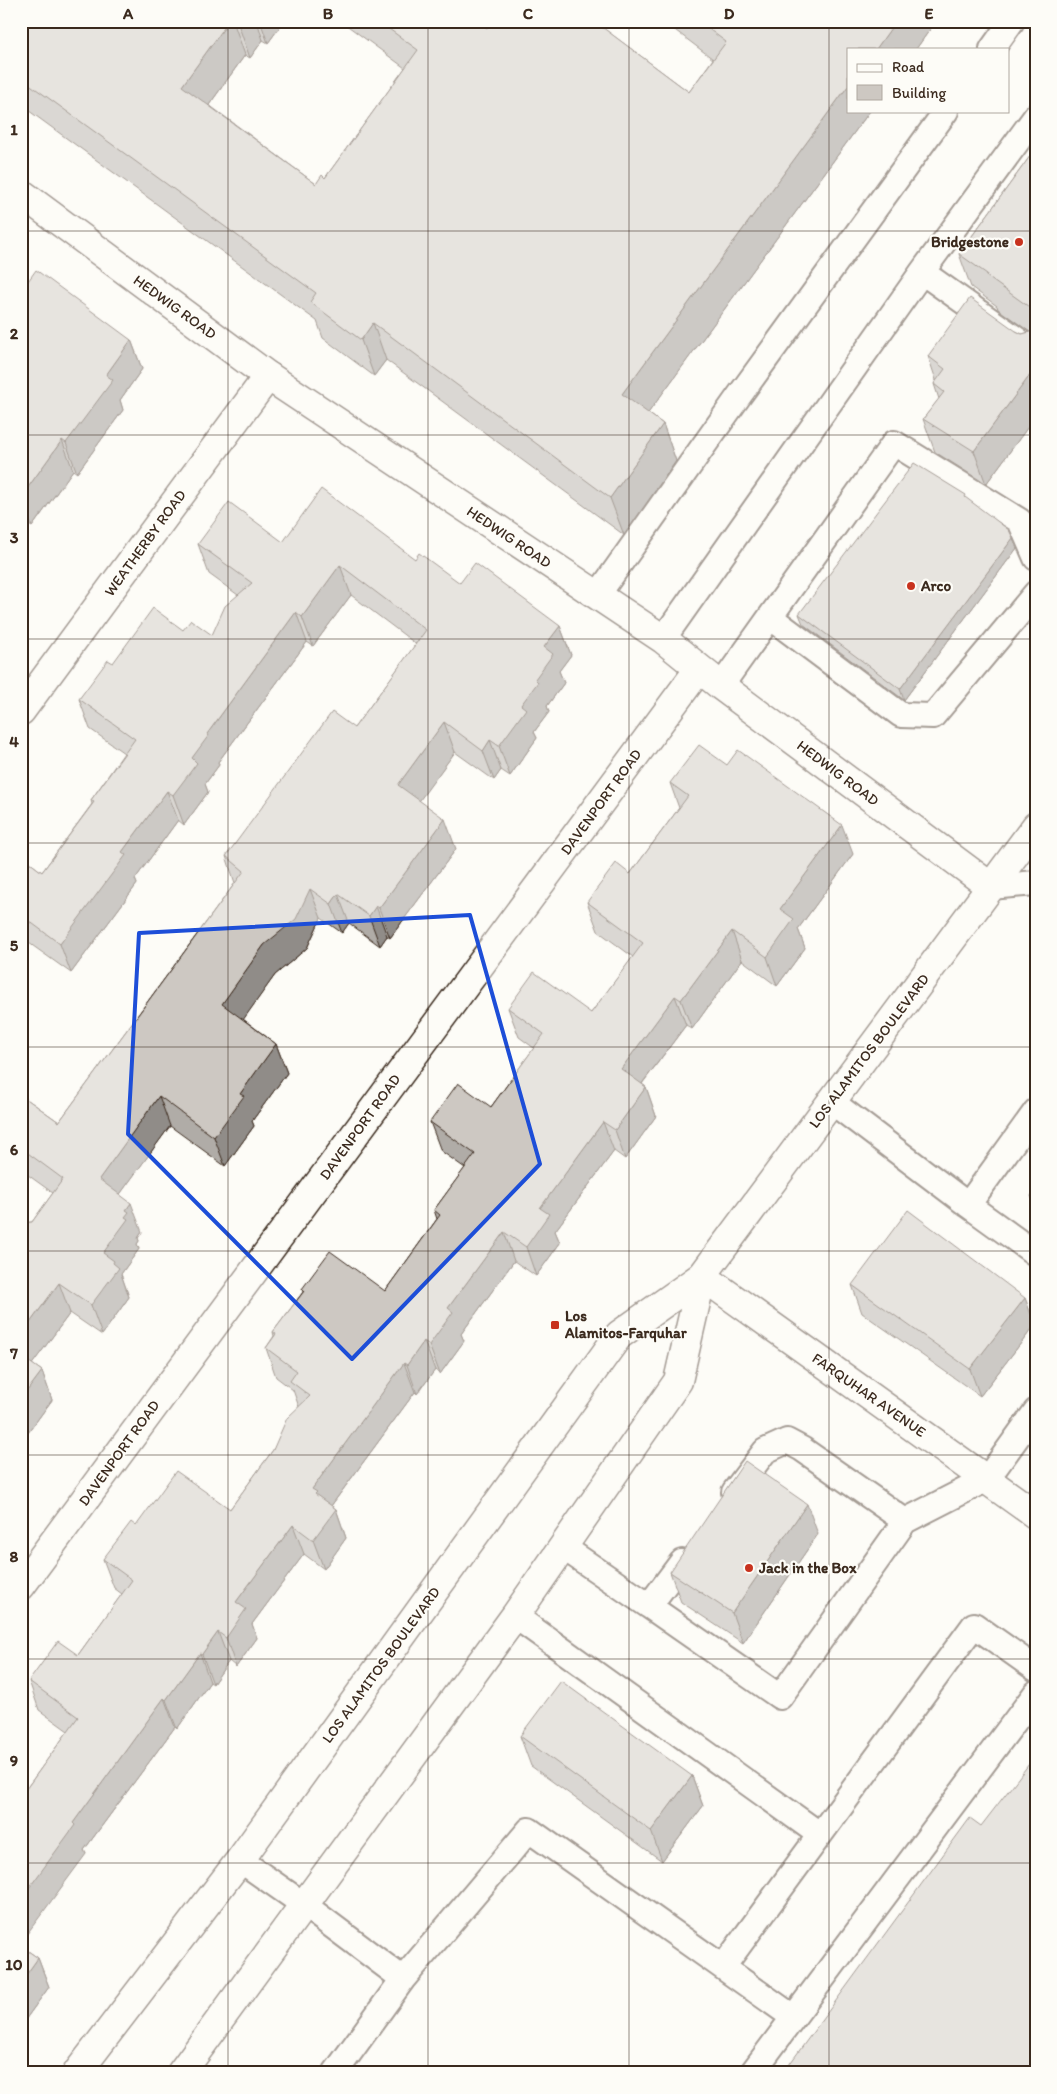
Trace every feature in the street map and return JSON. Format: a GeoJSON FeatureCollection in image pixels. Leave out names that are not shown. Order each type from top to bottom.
{"type":"FeatureCollection","features":[{"type":"Feature","properties":{"kind":"street","name":"HEDWIG ROAD"},"geometry":{"type":"LineString","coordinates":[[21,194],[268,376],[663,639],[720,686],[991,887]]}},
{"type":"Feature","properties":{"kind":"street","name":"WEATHERBY ROAD"},"geometry":{"type":"LineString","coordinates":[[21,711],[268,376]]}},
{"type":"Feature","properties":{"kind":"street","name":"DAVENPORT ROAD"},"geometry":{"type":"LineString","coordinates":[[21,1586],[699,669]]}},
{"type":"Feature","properties":{"kind":"street","name":"LOS ALAMITOS BOULEVARD"},"geometry":{"type":"LineString","coordinates":[[77,2073],[240,1860],[619,1335],[702,1276],[1036,826]]}},
{"type":"Feature","properties":{"kind":"street","name":"LOS ALAMITOS BOULEVARD"},"geometry":{"type":"LineString","coordinates":[[181,2073],[515,1616],[678,1381],[702,1276]]}},
{"type":"Feature","properties":{"kind":"street","name":"FARQUHAR AVENUE"},"geometry":{"type":"LineString","coordinates":[[702,1276],[1036,1515]]}},
{"type":"Feature","properties":{"kind":"lane"},"geometry":{"type":"LineString","coordinates":[[993,48],[1012,21]]}},
{"type":"Feature","properties":{"kind":"lane"},"geometry":{"type":"LineString","coordinates":[[597,596],[739,396],[945,112]]}},
{"type":"Feature","properties":{"kind":"lane"},"geometry":{"type":"LineString","coordinates":[[663,639],[922,272],[1036,116]]}},
{"type":"Feature","properties":{"kind":"lane"},"geometry":{"type":"LineString","coordinates":[[922,272],[1036,353]]}},
{"type":"Feature","properties":{"kind":"lane"},"geometry":{"type":"LineString","coordinates":[[720,686],[894,443],[1020,521],[1036,558]]}},
{"type":"Feature","properties":{"kind":"lane"},"geometry":{"type":"LineString","coordinates":[[770,617],[901,715],[932,716],[1036,593]]}},
{"type":"Feature","properties":{"kind":"lane"},"geometry":{"type":"LineString","coordinates":[[991,887],[1036,884]]}},
{"type":"Feature","properties":{"kind":"lane"},"geometry":{"type":"LineString","coordinates":[[832,1102],[968,1206],[1036,1254]]}},
{"type":"Feature","properties":{"kind":"lane"},"geometry":{"type":"LineString","coordinates":[[968,1206],[1036,1111]]}},
{"type":"Feature","properties":{"kind":"lane"},"geometry":{"type":"LineString","coordinates":[[563,1547],[780,1698],[904,1521],[986,1478],[1036,1411]]}},
{"type":"Feature","properties":{"kind":"lane"},"geometry":{"type":"LineString","coordinates":[[722,1508],[765,1451],[787,1441],[802,1449],[904,1521]]}},
{"type":"Feature","properties":{"kind":"lane"},"geometry":{"type":"LineString","coordinates":[[649,1606],[682,1562]]}},
{"type":"Feature","properties":{"kind":"lane"},"geometry":{"type":"LineString","coordinates":[[515,1616],[819,1834]]}},
{"type":"Feature","properties":{"kind":"lane"},"geometry":{"type":"LineString","coordinates":[[723,1967],[974,1625],[1036,1669]]}},
{"type":"Feature","properties":{"kind":"lane"},"geometry":{"type":"LineString","coordinates":[[752,2073],[1036,1693]]}},
{"type":"Feature","properties":{"kind":"lane"},"geometry":{"type":"LineString","coordinates":[[335,2073],[403,1979],[529,1830],[793,2018]]}},
{"type":"Feature","properties":{"kind":"lane"},"geometry":{"type":"LineString","coordinates":[[240,1860],[303,1904],[403,1979]]}},
{"type":"Feature","properties":{"kind":"highlighted area"},"geometry":{"type":"Polygon","coordinates":[[[470,915],[540,1164],[352,1359],[128,1134],[139,933],[470,915]]]}},
{"type":"Feature","properties":{"kind":"building"},"geometry":{"type":"Polygon","coordinates":[[[21,21],[229,21],[182,86],[316,184],[322,175],[325,178],[418,50],[378,21],[478,21],[487,28],[491,21],[594,21],[689,92],[726,42],[698,21],[896,21],[877,48],[847,48],[847,87],[622,394],[663,424],[610,498],[373,323],[361,340],[310,302],[316,293],[21,78],[21,21]]]}},
{"type":"Feature","properties":{"kind":"building"},"geometry":{"type":"Polygon","coordinates":[[[1036,148],[1036,314],[959,254],[1036,148]]]}},
{"type":"Feature","properties":{"kind":"building"},"geometry":{"type":"Polygon","coordinates":[[[36,270],[131,340],[106,375],[113,380],[66,443],[62,440],[21,497],[21,291],[36,270]]]}},
{"type":"Feature","properties":{"kind":"building"},"geometry":{"type":"Polygon","coordinates":[[[970,298],[1022,334],[1030,332],[1036,327],[1036,367],[974,451],[923,419],[944,392],[934,384],[945,369],[928,356],[970,298]]]}},
{"type":"Feature","properties":{"kind":"building","name":"Arco"},"geometry":{"type":"Polygon","coordinates":[[[914,463],[966,495],[965,497],[1009,530],[1013,538],[900,689],[799,614],[914,463]]]}},
{"type":"Feature","properties":{"kind":"building"},"geometry":{"type":"Polygon","coordinates":[[[321,489],[415,559],[419,553],[460,583],[475,563],[560,626],[544,647],[553,654],[535,679],[538,682],[521,705],[526,709],[499,746],[490,740],[483,751],[444,722],[398,785],[445,819],[379,908],[376,906],[369,916],[338,894],[331,904],[310,889],[296,919],[264,945],[222,1004],[276,1044],[240,1094],[244,1096],[214,1137],[159,1096],[99,1179],[131,1203],[126,1210],[129,1212],[125,1217],[128,1219],[103,1253],[114,1261],[113,1263],[119,1268],[91,1305],[59,1283],[21,1335],[21,1223],[32,1222],[63,1179],[21,1148],[21,1095],[59,1122],[244,871],[226,856],[332,712],[354,728],[426,630],[340,565],[302,617],[296,612],[207,734],[209,735],[192,758],[197,763],[173,795],[167,791],[122,852],[126,855],[60,944],[21,915],[21,856],[42,872],[94,802],[91,800],[135,739],[79,699],[108,660],[113,663],[153,608],[183,630],[191,620],[212,635],[225,606],[252,583],[198,544],[229,502],[283,542],[321,489]]]}},
{"type":"Feature","properties":{"kind":"building"},"geometry":{"type":"Polygon","coordinates":[[[699,745],[727,765],[738,750],[842,825],[780,909],[794,919],[767,957],[732,931],[681,1000],[675,996],[621,1069],[646,1087],[615,1130],[603,1122],[540,1208],[549,1214],[526,1247],[504,1232],[448,1308],[453,1312],[429,1345],[424,1341],[407,1365],[404,1363],[312,1489],[317,1492],[315,1494],[336,1509],[313,1540],[293,1525],[236,1602],[246,1609],[226,1638],[218,1632],[202,1654],[200,1653],[166,1700],[164,1698],[73,1823],[75,1825],[21,1899],[21,1786],[26,1789],[78,1717],[29,1681],[58,1641],[78,1655],[132,1580],[103,1559],[131,1522],[136,1526],[176,1471],[230,1509],[273,1450],[287,1418],[310,1396],[290,1381],[297,1371],[266,1348],[276,1334],[273,1332],[304,1291],[302,1289],[330,1251],[385,1291],[440,1215],[434,1210],[475,1154],[430,1122],[458,1083],[491,1107],[544,1034],[508,1008],[534,972],[591,1013],[643,943],[587,902],[616,863],[630,874],[688,796],[670,783],[699,745]]]}},
{"type":"Feature","properties":{"kind":"building"},"geometry":{"type":"Polygon","coordinates":[[[1036,1190],[1036,1199],[1031,1196],[1036,1190]]]}},
{"type":"Feature","properties":{"kind":"building"},"geometry":{"type":"Polygon","coordinates":[[[908,1210],[1025,1298],[970,1369],[852,1285],[908,1210]]]}},
{"type":"Feature","properties":{"kind":"building"},"geometry":{"type":"Polygon","coordinates":[[[21,1356],[42,1371],[21,1399],[21,1356]]]}},
{"type":"Feature","properties":{"kind":"building"},"geometry":{"type":"Polygon","coordinates":[[[745,1461],[807,1504],[732,1613],[670,1572],[745,1461]]]}},
{"type":"Feature","properties":{"kind":"building"},"geometry":{"type":"Polygon","coordinates":[[[561,1681],[692,1776],[651,1831],[520,1736],[561,1681]]]}},
{"type":"Feature","properties":{"kind":"building"},"geometry":{"type":"Polygon","coordinates":[[[1036,1755],[1036,2073],[783,2073],[970,1818],[981,1826],[1036,1755]]]}},
{"type":"Feature","properties":{"kind":"building"},"geometry":{"type":"Polygon","coordinates":[[[21,1946],[38,1958],[21,1982],[21,1946]]]}},
{"type":"Feature","properties":{"kind":"place","name":"Bridgestone"},"geometry":{"type":"Point","coordinates":[1019,242]}},
{"type":"Feature","properties":{"kind":"place","name":"Arco"},"geometry":{"type":"Point","coordinates":[911,586]}},
{"type":"Feature","properties":{"kind":"place","name":"Los Alamitos-Farquhar"},"geometry":{"type":"Point","coordinates":[555,1325]}},
{"type":"Feature","properties":{"kind":"place","name":"Jack in the Box"},"geometry":{"type":"Point","coordinates":[749,1568]}}]}
